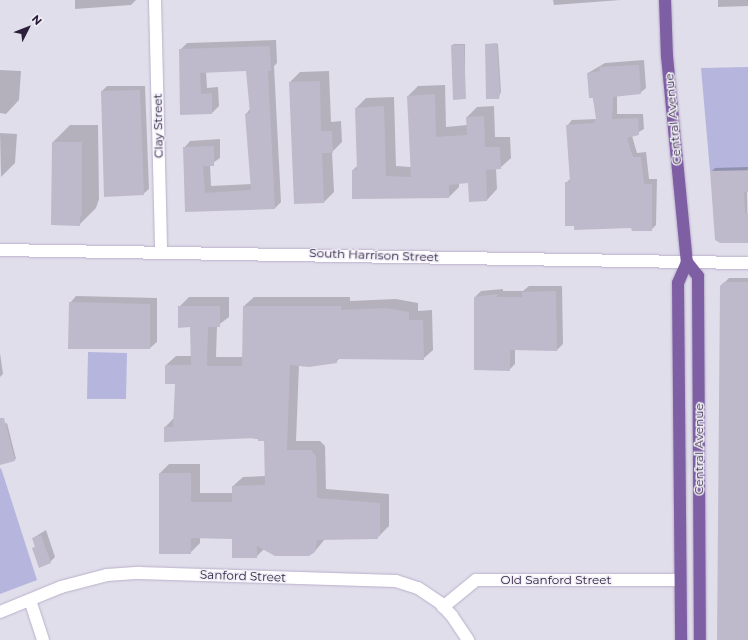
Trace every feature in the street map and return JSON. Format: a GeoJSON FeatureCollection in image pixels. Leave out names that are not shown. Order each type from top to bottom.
{"type":"FeatureCollection","features":[{"type":"Feature","properties":{"kind":"main road","name":"Clay Street"},"geometry":{"type":"LineString","coordinates":[[155,0],[161,252]]}},
{"type":"Feature","properties":{"kind":"main road","name":"Central Avenue"},"geometry":{"type":"LineString","coordinates":[[665,0],[667,56],[687,262],[678,284],[681,640]]}},
{"type":"Feature","properties":{"kind":"main road","name":"South Harrison Street"},"geometry":{"type":"LineString","coordinates":[[0,250],[748,263]]}},
{"type":"Feature","properties":{"kind":"main road","name":"Central Avenue"},"geometry":{"type":"LineString","coordinates":[[687,262],[698,276],[700,640]]}},
{"type":"Feature","properties":{"kind":"main road","name":"Sanford Street"},"geometry":{"type":"LineString","coordinates":[[0,612],[91,578],[139,573],[396,581],[418,588],[443,607],[468,640]]}},
{"type":"Feature","properties":{"kind":"main road","name":"Old Sanford Street"},"geometry":{"type":"LineString","coordinates":[[443,607],[476,580],[680,580]]}},
{"type":"Feature","properties":{"kind":"main road"},"geometry":{"type":"LineString","coordinates":[[30,600],[44,640]]}},
{"type":"Feature","properties":{"kind":"shaded area"},"geometry":{"type":"Polygon","coordinates":[[[748,67],[748,170],[710,171],[701,68],[748,67]]]}},
{"type":"Feature","properties":{"kind":"shaded area"},"geometry":{"type":"Polygon","coordinates":[[[88,352],[127,353],[126,399],[87,399],[88,352]]]}},
{"type":"Feature","properties":{"kind":"shaded area"},"geometry":{"type":"Polygon","coordinates":[[[1,468],[37,580],[0,594],[0,469],[1,468]]]}},
{"type":"Feature","properties":{"kind":"building"},"geometry":{"type":"Polygon","coordinates":[[[497,43],[500,94],[499,99],[486,99],[485,44],[497,43]]]}},
{"type":"Feature","properties":{"kind":"building"},"geometry":{"type":"Polygon","coordinates":[[[451,45],[464,45],[466,99],[453,100],[451,45]]]}},
{"type":"Feature","properties":{"kind":"building"},"geometry":{"type":"Polygon","coordinates":[[[270,46],[271,71],[268,71],[275,209],[185,212],[183,147],[214,146],[214,166],[203,166],[205,193],[251,190],[245,114],[250,113],[246,71],[200,73],[201,94],[212,93],[212,114],[180,115],[179,49],[270,46]]]}},
{"type":"Feature","properties":{"kind":"building"},"geometry":{"type":"Polygon","coordinates":[[[639,65],[641,94],[613,97],[612,119],[638,118],[639,135],[627,138],[633,157],[641,157],[644,184],[652,184],[652,231],[632,231],[631,228],[574,230],[574,226],[565,226],[565,182],[570,182],[566,125],[594,123],[596,119],[593,98],[589,98],[587,73],[600,71],[599,67],[639,65]]]}},
{"type":"Feature","properties":{"kind":"building"},"geometry":{"type":"Polygon","coordinates":[[[320,81],[321,131],[332,131],[333,153],[322,153],[324,203],[294,204],[289,82],[320,81]]]}},
{"type":"Feature","properties":{"kind":"building"},"geometry":{"type":"Polygon","coordinates":[[[140,90],[144,195],[104,197],[101,91],[140,90]]]}},
{"type":"Feature","properties":{"kind":"building"},"geometry":{"type":"Polygon","coordinates":[[[435,94],[436,137],[467,135],[466,117],[484,116],[485,147],[500,147],[501,169],[486,170],[487,201],[469,202],[468,183],[449,185],[449,198],[352,199],[352,170],[357,170],[355,108],[384,106],[386,176],[411,177],[407,96],[435,94]]]}},
{"type":"Feature","properties":{"kind":"building"},"geometry":{"type":"Polygon","coordinates":[[[52,142],[82,142],[82,217],[80,216],[80,226],[51,225],[52,142]]]}},
{"type":"Feature","properties":{"kind":"building"},"geometry":{"type":"Polygon","coordinates":[[[710,171],[748,171],[748,192],[744,192],[745,213],[748,214],[748,243],[720,243],[715,240],[710,171]]]}},
{"type":"Feature","properties":{"kind":"building"},"geometry":{"type":"Polygon","coordinates":[[[724,282],[748,282],[748,640],[717,640],[720,286],[724,282]]]}},
{"type":"Feature","properties":{"kind":"building"},"geometry":{"type":"Polygon","coordinates":[[[556,291],[557,351],[510,350],[510,371],[474,370],[474,297],[497,294],[497,297],[522,297],[522,292],[556,291]]]}},
{"type":"Feature","properties":{"kind":"building"},"geometry":{"type":"Polygon","coordinates":[[[69,302],[150,304],[150,349],[68,349],[69,302]]]}},
{"type":"Feature","properties":{"kind":"building"},"geometry":{"type":"Polygon","coordinates":[[[178,306],[220,306],[220,327],[208,327],[207,366],[242,366],[243,306],[341,306],[341,310],[386,308],[409,312],[409,320],[423,320],[424,360],[337,359],[337,363],[309,367],[290,365],[287,450],[311,450],[316,456],[317,498],[380,503],[380,536],[378,536],[378,539],[317,540],[315,552],[309,556],[275,556],[257,546],[257,558],[232,558],[232,539],[191,538],[191,554],[159,554],[159,473],[191,473],[191,502],[232,502],[232,486],[265,485],[264,441],[258,441],[258,438],[164,442],[164,427],[173,427],[175,384],[165,384],[165,365],[191,365],[190,327],[178,328],[178,306]]]}},
{"type":"Feature","properties":{"kind":"building"},"geometry":{"type":"Polygon","coordinates":[[[0,418],[4,418],[15,461],[0,465],[0,418]]]}},
{"type":"Feature","properties":{"kind":"building"},"geometry":{"type":"Polygon","coordinates":[[[41,535],[51,563],[39,568],[32,548],[35,547],[32,538],[41,535]]]}}]}
